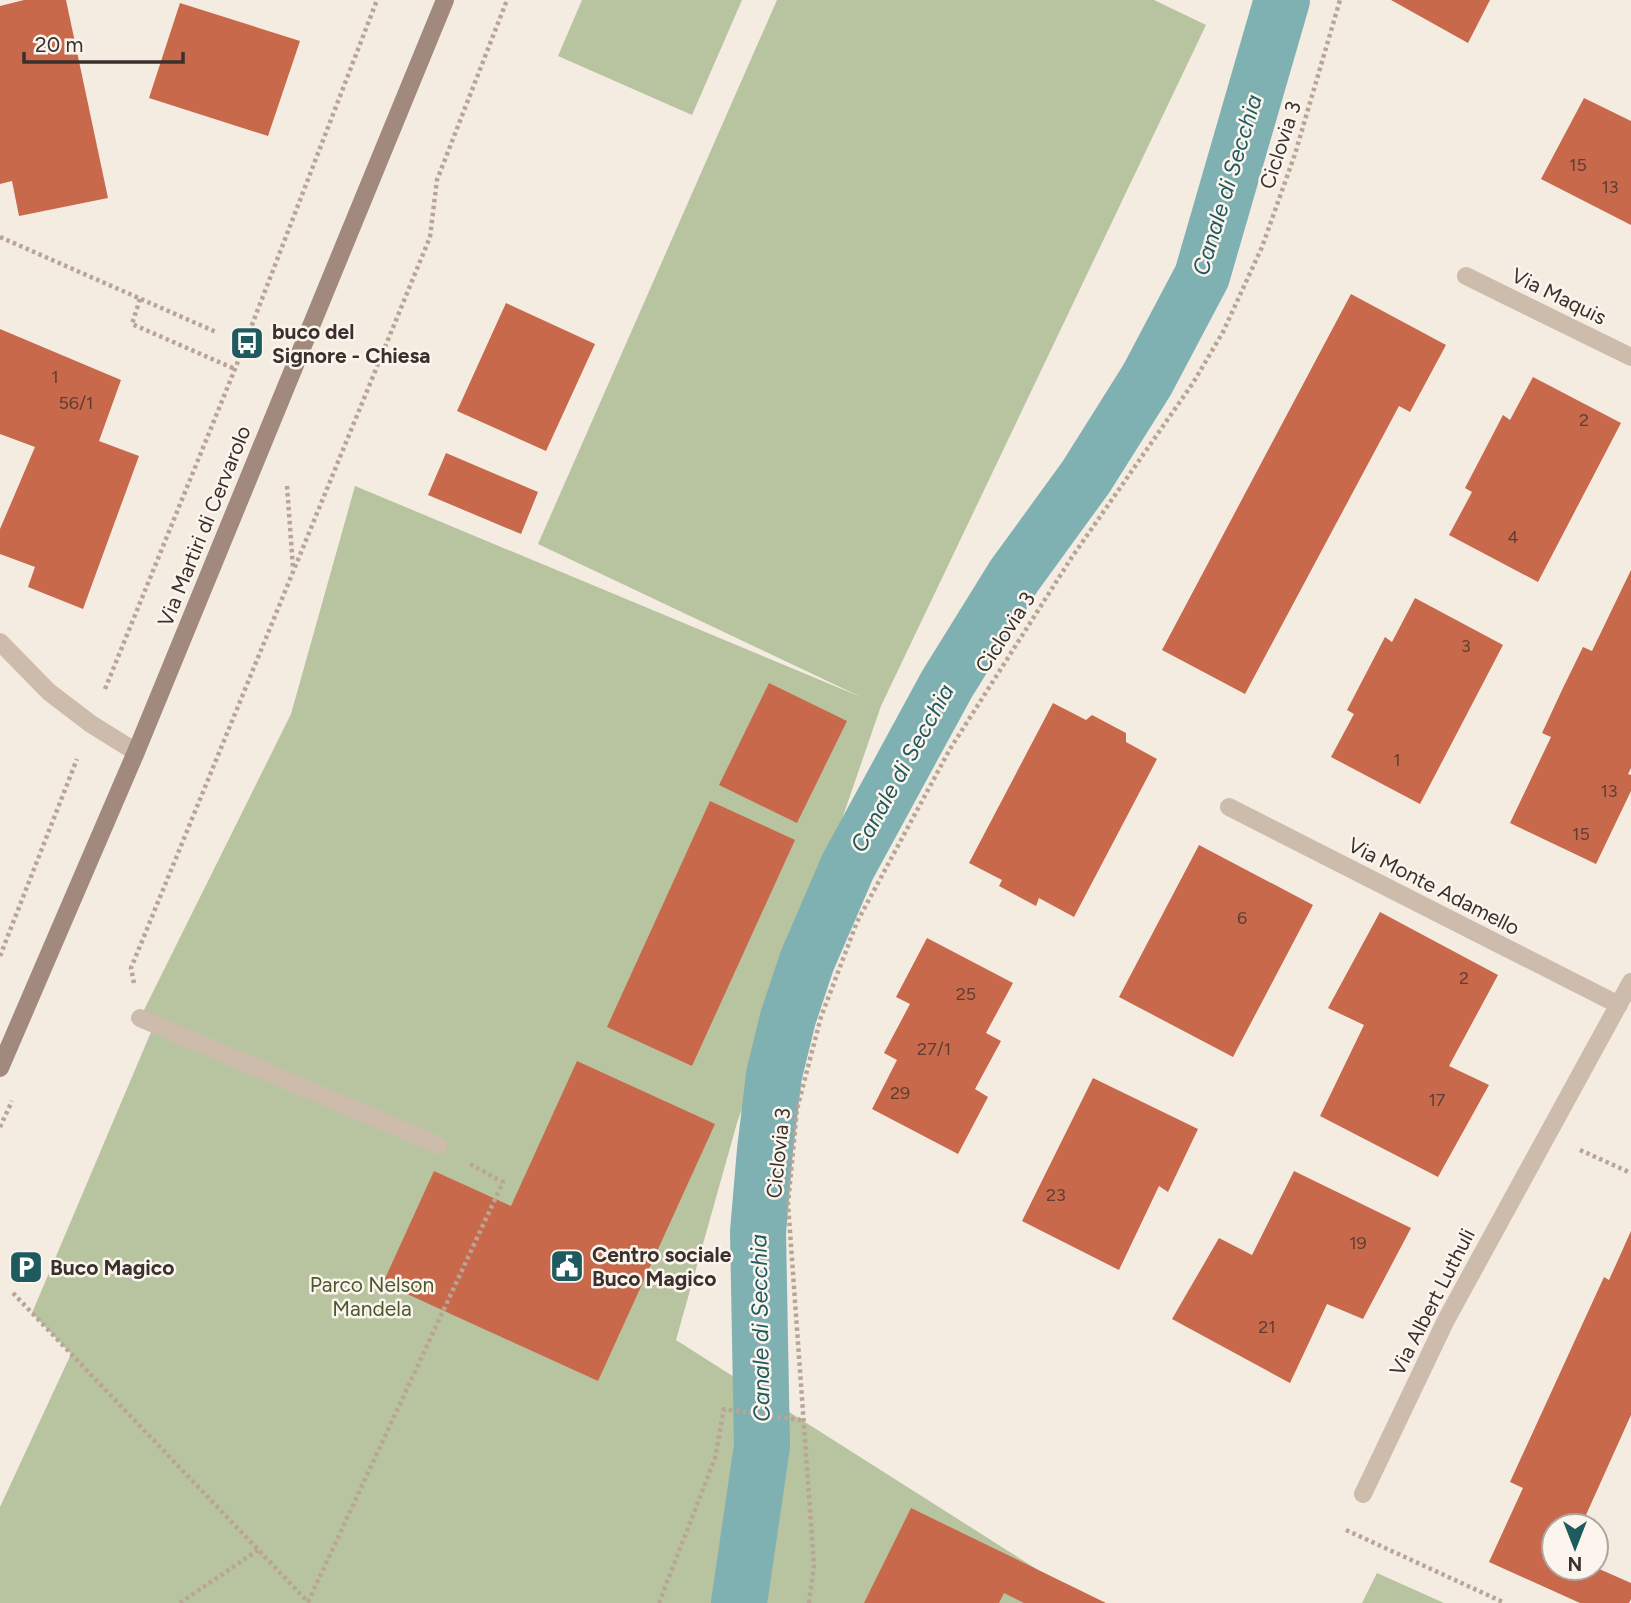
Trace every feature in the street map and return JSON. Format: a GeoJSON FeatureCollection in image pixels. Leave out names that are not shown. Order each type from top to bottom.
{"type":"FeatureCollection","features":[{"type":"Feature","properties":{"kind":"main road","name":"Via Martiri di Cervarolo"},"geometry":{"type":"LineString","coordinates":[[0,1068],[136,752],[445,0]]}},
{"type":"Feature","properties":{"kind":"street","name":"Via Maquis"},"geometry":{"type":"LineString","coordinates":[[1466,276],[1631,357]]}},
{"type":"Feature","properties":{"kind":"street"},"geometry":{"type":"LineString","coordinates":[[0,642],[49,692],[91,724],[136,752]]}},
{"type":"Feature","properties":{"kind":"street","name":"Via Monte Adamello"},"geometry":{"type":"LineString","coordinates":[[1229,807],[1619,1005]]}},
{"type":"Feature","properties":{"kind":"street","name":"Via Albert Luthuli"},"geometry":{"type":"LineString","coordinates":[[1363,1494],[1446,1320],[1631,982]]}},
{"type":"Feature","properties":{"kind":"street"},"geometry":{"type":"LineString","coordinates":[[140,1018],[438,1145]]}},
{"type":"Feature","properties":{"kind":"path"},"geometry":{"type":"LineString","coordinates":[[0,956],[91,724],[236,369],[377,0]]}},
{"type":"Feature","properties":{"kind":"path"},"geometry":{"type":"LineString","coordinates":[[140,1018],[131,968],[430,237],[437,180],[507,0]]}},
{"type":"Feature","properties":{"kind":"path","name":"Ciclovia 3"},"geometry":{"type":"LineString","coordinates":[[809,1603],[814,1565],[801,1419],[788,1204],[797,1109],[821,1017],[853,933],[964,726],[1072,557],[1193,383],[1223,332],[1262,247],[1291,166],[1339,0]]}},
{"type":"Feature","properties":{"kind":"path"},"geometry":{"type":"LineString","coordinates":[[0,237],[216,332]]}},
{"type":"Feature","properties":{"kind":"path"},"geometry":{"type":"LineString","coordinates":[[140,299],[131,324],[236,369]]}},
{"type":"Feature","properties":{"kind":"path"},"geometry":{"type":"LineString","coordinates":[[287,480],[293,572]]}},
{"type":"Feature","properties":{"kind":"path"},"geometry":{"type":"LineString","coordinates":[[1548,1135],[1631,1173]]}},
{"type":"Feature","properties":{"kind":"path"},"geometry":{"type":"LineString","coordinates":[[13,1293],[308,1603],[503,1182],[438,1145]]}},
{"type":"Feature","properties":{"kind":"path"},"geometry":{"type":"LineString","coordinates":[[659,1603],[715,1458],[724,1409],[801,1419]]}},
{"type":"Feature","properties":{"kind":"path"},"geometry":{"type":"LineString","coordinates":[[1346,1530],[1505,1603]]}},
{"type":"Feature","properties":{"kind":"path"},"geometry":{"type":"LineString","coordinates":[[180,1603],[258,1550]]}},
{"type":"Feature","properties":{"kind":"green space"},"geometry":{"type":"Polygon","coordinates":[[[582,0],[742,0],[692,115],[558,56],[582,0]]]}},
{"type":"Feature","properties":{"kind":"green space","name":"Parco Nelson Mandela"},"geometry":{"type":"Polygon","coordinates":[[[777,0],[1154,0],[1206,25],[881,706],[737,1123],[676,1340],[1090,1603],[0,1603],[0,1507],[71,1354],[32,1313],[154,1025],[140,1018],[291,714],[355,486],[861,697],[538,544],[777,0]]]}},
{"type":"Feature","properties":{"kind":"green space"},"geometry":{"type":"Polygon","coordinates":[[[1377,1573],[1444,1603],[1362,1603],[1377,1573]]]}},
{"type":"Feature","properties":{"kind":"building"},"geometry":{"type":"Polygon","coordinates":[[[24,0],[66,0],[108,198],[19,216],[12,181],[0,184],[0,6],[24,0]]]}},
{"type":"Feature","properties":{"kind":"building"},"geometry":{"type":"Polygon","coordinates":[[[1391,0],[1490,0],[1468,43],[1391,0]]]}},
{"type":"Feature","properties":{"kind":"building"},"geometry":{"type":"Polygon","coordinates":[[[180,3],[300,41],[268,136],[149,98],[180,3]]]}},
{"type":"Feature","properties":{"kind":"building"},"geometry":{"type":"Polygon","coordinates":[[[1584,98],[1631,121],[1631,225],[1541,179],[1584,98]]]}},
{"type":"Feature","properties":{"kind":"building"},"geometry":{"type":"Polygon","coordinates":[[[1351,294],[1446,345],[1410,412],[1399,406],[1245,694],[1162,650],[1351,294]]]}},
{"type":"Feature","properties":{"kind":"building"},"geometry":{"type":"Polygon","coordinates":[[[506,303],[595,344],[546,451],[457,411],[506,303]]]}},
{"type":"Feature","properties":{"kind":"building"},"geometry":{"type":"Polygon","coordinates":[[[0,329],[121,380],[99,441],[139,456],[83,609],[28,587],[35,567],[0,554],[0,529],[35,447],[0,434],[0,329]]]}},
{"type":"Feature","properties":{"kind":"building"},"geometry":{"type":"Polygon","coordinates":[[[1533,377],[1621,423],[1538,582],[1449,535],[1472,492],[1465,488],[1503,415],[1510,420],[1533,377]]]}},
{"type":"Feature","properties":{"kind":"building"},"geometry":{"type":"Polygon","coordinates":[[[446,453],[538,492],[521,534],[428,495],[446,453]]]}},
{"type":"Feature","properties":{"kind":"building"},"geometry":{"type":"Polygon","coordinates":[[[1631,570],[1631,768],[1628,774],[1631,775],[1631,791],[1596,864],[1510,823],[1551,737],[1542,733],[1562,690],[1583,647],[1592,651],[1631,570]]]}},
{"type":"Feature","properties":{"kind":"building"},"geometry":{"type":"Polygon","coordinates":[[[1415,598],[1503,645],[1420,804],[1331,757],[1354,714],[1347,710],[1385,637],[1392,642],[1415,598]]]}},
{"type":"Feature","properties":{"kind":"building"},"geometry":{"type":"Polygon","coordinates":[[[769,683],[847,721],[797,823],[719,785],[769,683]]]}},
{"type":"Feature","properties":{"kind":"building"},"geometry":{"type":"Polygon","coordinates":[[[1053,703],[1086,720],[1092,715],[1126,733],[1126,742],[1157,759],[1074,917],[1039,898],[1036,906],[999,886],[1002,880],[969,863],[1053,703]]]}},
{"type":"Feature","properties":{"kind":"building"},"geometry":{"type":"Polygon","coordinates":[[[710,801],[795,840],[692,1066],[607,1027],[710,801]]]}},
{"type":"Feature","properties":{"kind":"building"},"geometry":{"type":"Polygon","coordinates":[[[1199,845],[1313,905],[1233,1057],[1119,997],[1199,845]]]}},
{"type":"Feature","properties":{"kind":"building"},"geometry":{"type":"Polygon","coordinates":[[[1380,912],[1498,975],[1449,1066],[1489,1085],[1438,1177],[1320,1116],[1364,1025],[1328,1008],[1380,912]]]}},
{"type":"Feature","properties":{"kind":"building"},"geometry":{"type":"Polygon","coordinates":[[[927,938],[1013,983],[986,1033],[1001,1041],[975,1089],[988,1097],[958,1154],[872,1109],[897,1060],[884,1053],[910,1004],[896,997],[927,938]]]}},
{"type":"Feature","properties":{"kind":"building"},"geometry":{"type":"Polygon","coordinates":[[[577,1061],[715,1124],[598,1381],[383,1283],[434,1171],[511,1206],[577,1061]]]}},
{"type":"Feature","properties":{"kind":"building"},"geometry":{"type":"Polygon","coordinates":[[[1093,1078],[1198,1129],[1168,1192],[1159,1186],[1119,1270],[1022,1221],[1093,1078]]]}},
{"type":"Feature","properties":{"kind":"building"},"geometry":{"type":"Polygon","coordinates":[[[1294,1171],[1411,1228],[1363,1319],[1327,1304],[1290,1383],[1172,1319],[1219,1238],[1252,1255],[1294,1171]]]}},
{"type":"Feature","properties":{"kind":"building"},"geometry":{"type":"Polygon","coordinates":[[[1631,1231],[1631,1415],[1587,1512],[1540,1512],[1540,1582],[1610,1582],[1610,1574],[1631,1583],[1629,1603],[1580,1603],[1489,1562],[1523,1488],[1510,1482],[1604,1277],[1609,1280],[1631,1231]]]}},
{"type":"Feature","properties":{"kind":"building"},"geometry":{"type":"Polygon","coordinates":[[[911,1508],[1106,1603],[1024,1603],[1004,1593],[999,1603],[864,1603],[911,1508]]]}},
{"type":"Feature","properties":{"kind":"waterway","name":"Canale di Secchia"},"geometry":{"type":"LineString","coordinates":[[739,1603],[762,1446],[758,1232],[765,1150],[774,1075],[788,1018],[807,961],[848,866],[947,684],[1014,576],[1086,477],[1147,380],[1202,276],[1282,0]]}},
{"type":"Feature","properties":{"kind":"place","name":"buco del Signore - Chiesa"},"geometry":{"type":"Point","coordinates":[247,343]}},
{"type":"Feature","properties":{"kind":"place","name":"Centro sociale Buco Magico"},"geometry":{"type":"Point","coordinates":[567,1266]}},
{"type":"Feature","properties":{"kind":"place","name":"Buco Magico"},"geometry":{"type":"Point","coordinates":[26,1267]}}]}
